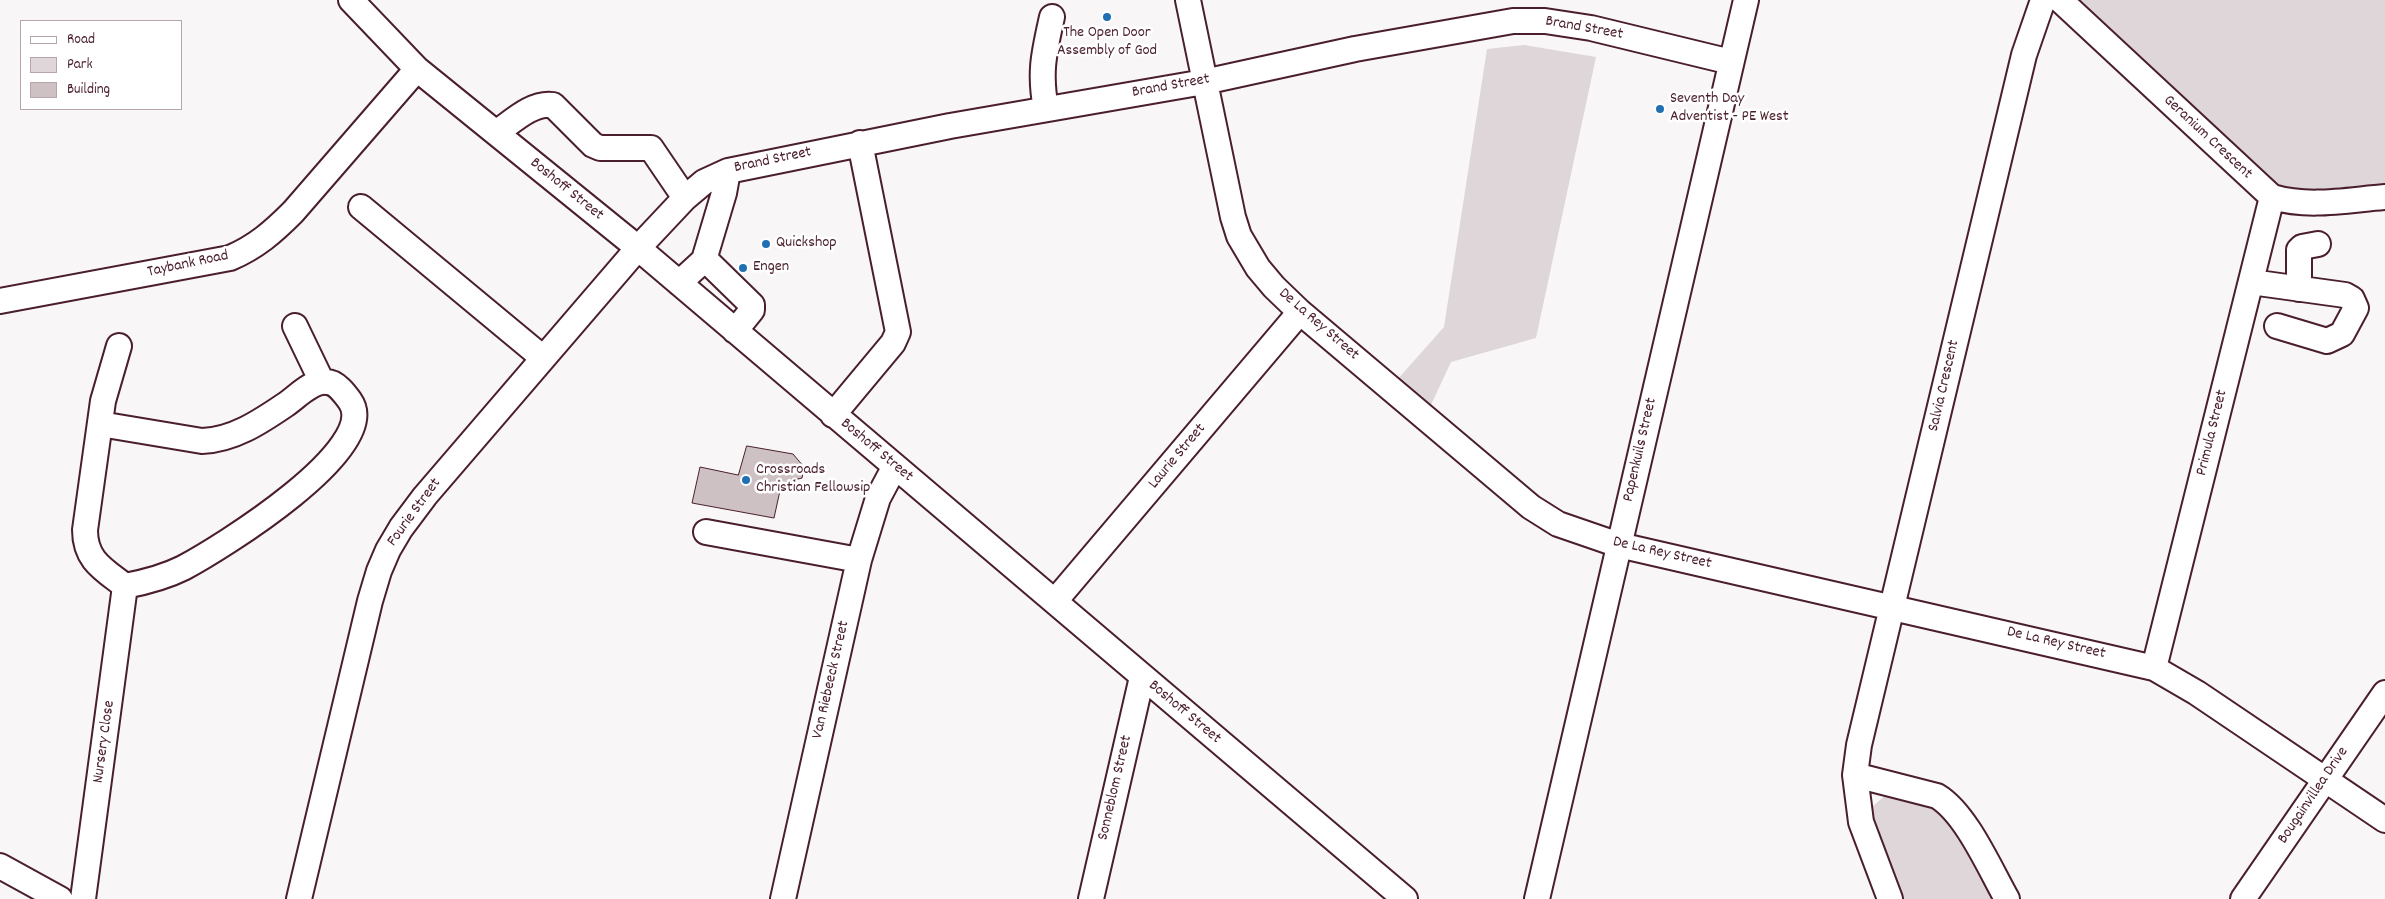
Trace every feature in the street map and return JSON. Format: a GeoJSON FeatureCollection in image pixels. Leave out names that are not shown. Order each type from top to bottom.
{"type":"FeatureCollection","features":[{"type":"Feature","properties":{"kind":"street","name":"Boshoff Street"},"geometry":{"type":"LineString","coordinates":[[350,0],[417,69],[638,248],[1405,899]]}},
{"type":"Feature","properties":{"kind":"street","name":"De La Rey Street"},"geometry":{"type":"LineString","coordinates":[[1188,0],[1232,217],[1239,236],[1258,268],[1300,312],[1531,507],[1558,524],[1619,544],[2154,668],[2197,693],[2385,820]]}},
{"type":"Feature","properties":{"kind":"street","name":"Papenkuils Street"},"geometry":{"type":"LineString","coordinates":[[1537,899],[1730,62],[1746,0]]}},
{"type":"Feature","properties":{"kind":"street","name":"Salvia Crescent"},"geometry":{"type":"LineString","coordinates":[[1890,899],[1861,822],[1855,775],[1859,745],[2024,54],[2043,0]]}},
{"type":"Feature","properties":{"kind":"street","name":"Geranium Crescent"},"geometry":{"type":"LineString","coordinates":[[2060,0],[2272,197],[2291,203],[2312,204],[2385,197]]}},
{"type":"Feature","properties":{"kind":"street"},"geometry":{"type":"LineString","coordinates":[[1046,109],[1041,84],[1042,60],[1052,17]]}},
{"type":"Feature","properties":{"kind":"street","name":"Brand Street"},"geometry":{"type":"LineString","coordinates":[[638,248],[685,198],[704,182],[728,170],[860,143],[1204,82],[1355,49],[1513,21],[1545,20],[1591,28],[1730,62]]}},
{"type":"Feature","properties":{"kind":"street","name":"Taybank Road"},"geometry":{"type":"LineString","coordinates":[[0,301],[230,258],[249,249],[276,230],[293,212],[417,69]]}},
{"type":"Feature","properties":{"kind":"street"},"geometry":{"type":"LineString","coordinates":[[496,133],[534,107],[547,104],[553,105],[593,145],[600,148],[651,148],[685,198]]}},
{"type":"Feature","properties":{"kind":"street"},"geometry":{"type":"LineString","coordinates":[[833,415],[893,343],[898,332],[860,143]]}},
{"type":"Feature","properties":{"kind":"street"},"geometry":{"type":"LineString","coordinates":[[679,283],[704,260],[724,194],[728,170]]}},
{"type":"Feature","properties":{"kind":"street","name":"Primula Street"},"geometry":{"type":"LineString","coordinates":[[2154,668],[2272,197]]}},
{"type":"Feature","properties":{"kind":"street"},"geometry":{"type":"LineString","coordinates":[[361,207],[543,358]]}},
{"type":"Feature","properties":{"kind":"street"},"geometry":{"type":"LineString","coordinates":[[2299,289],[2299,250],[2302,247],[2318,244]]}},
{"type":"Feature","properties":{"kind":"street","name":"Fourie Street"},"geometry":{"type":"LineString","coordinates":[[299,899],[378,571],[401,528],[425,496],[638,248]]}},
{"type":"Feature","properties":{"kind":"street"},"geometry":{"type":"LineString","coordinates":[[704,260],[751,302],[753,308],[736,331]]}},
{"type":"Feature","properties":{"kind":"street"},"geometry":{"type":"LineString","coordinates":[[2251,282],[2345,295],[2352,300],[2356,308],[2342,334],[2327,341],[2277,326]]}},
{"type":"Feature","properties":{"kind":"street","name":"Laurie Street"},"geometry":{"type":"LineString","coordinates":[[1056,601],[1300,312]]}},
{"type":"Feature","properties":{"kind":"street"},"geometry":{"type":"LineString","coordinates":[[296,326],[322,382]]}},
{"type":"Feature","properties":{"kind":"street"},"geometry":{"type":"LineString","coordinates":[[100,424],[202,441],[215,441],[254,424],[322,382],[335,384],[353,404],[355,417],[348,438],[329,462],[302,489],[209,552],[168,575],[125,586],[92,558],[85,541],[100,424],[103,401],[119,346]]}},
{"type":"Feature","properties":{"kind":"street","name":"Van Riebeeck Street"},"geometry":{"type":"LineString","coordinates":[[783,899],[860,560],[878,498],[895,466]]}},
{"type":"Feature","properties":{"kind":"street"},"geometry":{"type":"LineString","coordinates":[[706,532],[860,560]]}},
{"type":"Feature","properties":{"kind":"street","name":"Nursery Close"},"geometry":{"type":"LineString","coordinates":[[83,899],[125,586]]}},
{"type":"Feature","properties":{"kind":"street","name":"Sonneblom Street"},"geometry":{"type":"LineString","coordinates":[[1091,899],[1142,677]]}},
{"type":"Feature","properties":{"kind":"street","name":"Bougainvillea Drive"},"geometry":{"type":"LineString","coordinates":[[2243,899],[2385,693]]}},
{"type":"Feature","properties":{"kind":"street"},"geometry":{"type":"LineString","coordinates":[[1855,775],[1937,796],[1946,802],[1963,822],[2007,899]]}},
{"type":"Feature","properties":{"kind":"street"},"geometry":{"type":"LineString","coordinates":[[0,866],[60,899]]}},
{"type":"Feature","properties":{"kind":"green space"},"geometry":{"type":"Polygon","coordinates":[[[2074,0],[2385,0],[2385,189],[2336,194],[2298,192],[2288,189],[2257,171],[2074,0]]]}},
{"type":"Feature","properties":{"kind":"green space"},"geometry":{"type":"Polygon","coordinates":[[[1524,45],[1596,57],[1536,338],[1451,362],[1430,407],[1397,380],[1444,327],[1487,49],[1524,45]]]}},
{"type":"Feature","properties":{"kind":"green space"},"geometry":{"type":"Polygon","coordinates":[[[1887,794],[1942,804],[1999,899],[1902,899],[1870,816],[1873,806],[1887,794]]]}},
{"type":"Feature","properties":{"kind":"building","name":"Crossroads Christian Fellowsip"},"geometry":{"type":"Polygon","coordinates":[[[747,446],[793,454],[804,467],[802,478],[786,482],[785,487],[781,486],[774,518],[692,503],[700,467],[738,475],[747,446]]]}},
{"type":"Feature","properties":{"kind":"place","name":"The Open Door Assembly of God"},"geometry":{"type":"Point","coordinates":[1107,17]}},
{"type":"Feature","properties":{"kind":"place","name":"Seventh Day Adventist - PE West"},"geometry":{"type":"Point","coordinates":[1660,109]}},
{"type":"Feature","properties":{"kind":"place","name":"Quickshop"},"geometry":{"type":"Point","coordinates":[766,244]}},
{"type":"Feature","properties":{"kind":"place","name":"Engen"},"geometry":{"type":"Point","coordinates":[743,268]}},
{"type":"Feature","properties":{"kind":"place","name":"Crossroads Christian Fellowsip"},"geometry":{"type":"Point","coordinates":[746,480]}}]}
